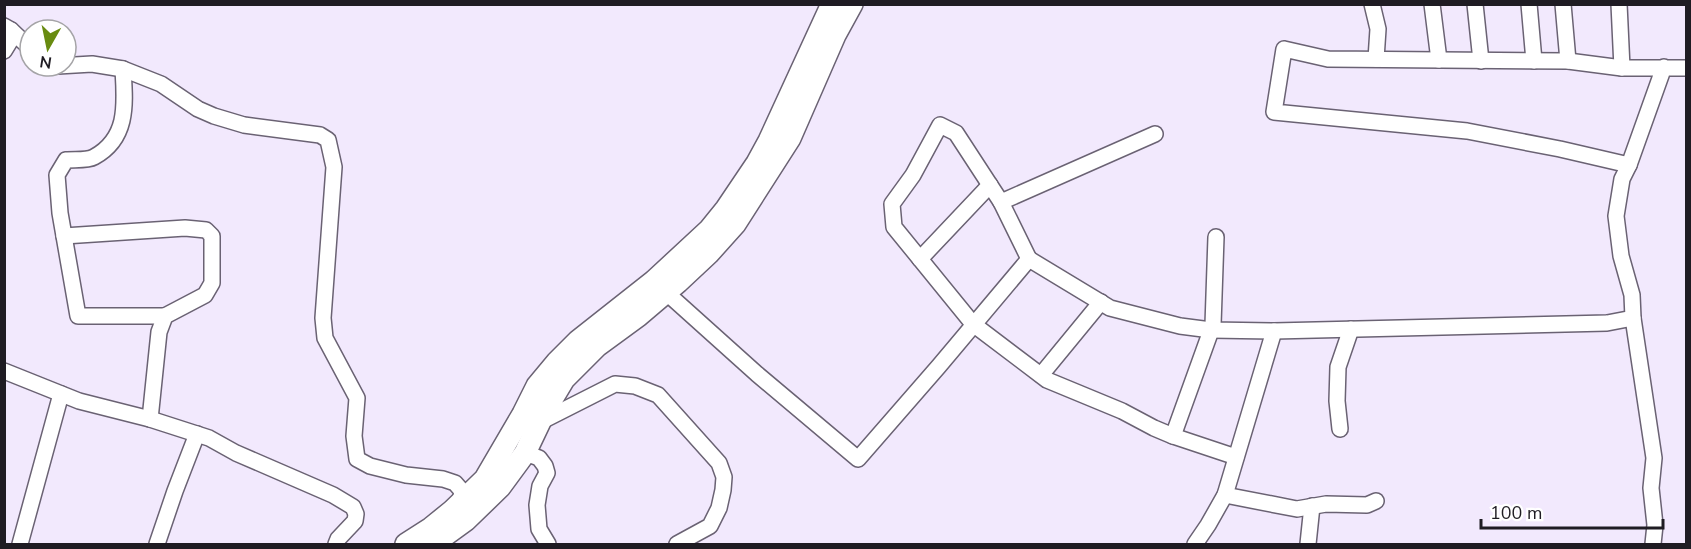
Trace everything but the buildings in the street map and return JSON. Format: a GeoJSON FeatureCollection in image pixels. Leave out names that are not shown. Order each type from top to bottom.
{"type":"FeatureCollection","features":[{"type":"Feature","properties":{"kind":"main road"},"geometry":{"type":"LineString","coordinates":[[433,544],[466,520],[500,487],[525,453],[564,379],[597,346],[638,316],[726,209],[769,141],[832,4]]}},
{"type":"Feature","properties":{"kind":"main road"},"geometry":{"type":"LineString","coordinates":[[406,544],[460,503],[485,478],[537,386],[578,341],[709,253],[735,224],[790,138],[835,35],[852,4]]}},
{"type":"Feature","properties":{"kind":"street"},"geometry":{"type":"LineString","coordinates":[[1372,4],[1378,29],[1376,59]]}},
{"type":"Feature","properties":{"kind":"street"},"geometry":{"type":"LineString","coordinates":[[1432,4],[1439,60]]}},
{"type":"Feature","properties":{"kind":"street"},"geometry":{"type":"LineString","coordinates":[[1475,4],[1481,61]]}},
{"type":"Feature","properties":{"kind":"street"},"geometry":{"type":"LineString","coordinates":[[1529,4],[1534,61]]}},
{"type":"Feature","properties":{"kind":"street"},"geometry":{"type":"LineString","coordinates":[[1563,4],[1568,61]]}},
{"type":"Feature","properties":{"kind":"street"},"geometry":{"type":"LineString","coordinates":[[1620,4],[1622,68]]}},
{"type":"Feature","properties":{"kind":"street"},"geometry":{"type":"LineString","coordinates":[[4,51],[12,38],[8,28]]}},
{"type":"Feature","properties":{"kind":"street"},"geometry":{"type":"LineString","coordinates":[[1629,165],[1467,131],[1274,112],[1284,49],[1328,59],[1568,61],[1622,68],[1686,68]]}},
{"type":"Feature","properties":{"kind":"street"},"geometry":{"type":"LineString","coordinates":[[78,65],[92,64],[123,69],[161,84],[198,109],[214,116],[244,125],[320,135],[328,140],[334,167],[323,318],[325,338],[357,398],[354,436],[357,459],[370,466],[388,471],[455,483],[462,491],[460,503]]}},
{"type":"Feature","properties":{"kind":"street"},"geometry":{"type":"LineString","coordinates":[[1653,544],[1654,458],[1633,318],[1632,296],[1621,256],[1616,216],[1622,179],[1664,67]]}},
{"type":"Feature","properties":{"kind":"street"},"geometry":{"type":"LineString","coordinates":[[64,236],[185,228],[206,230],[212,236],[212,283],[205,295],[165,316],[78,316],[64,236],[60,213],[57,175],[66,160],[93,158],[114,141],[121,129],[125,100],[123,69]]}},
{"type":"Feature","properties":{"kind":"street"},"geometry":{"type":"LineString","coordinates":[[1236,457],[1173,436],[1122,411],[1047,380],[974,324],[894,227],[892,204],[913,175],[940,125],[956,134],[990,185],[1001,202],[1029,259],[1110,308],[1180,326],[1211,330],[1274,331],[1607,323],[1633,318]]}},
{"type":"Feature","properties":{"kind":"street"},"geometry":{"type":"LineString","coordinates":[[1001,202],[1155,134]]}},
{"type":"Feature","properties":{"kind":"street"},"geometry":{"type":"LineString","coordinates":[[920,259],[990,185]]}},
{"type":"Feature","properties":{"kind":"street"},"geometry":{"type":"LineString","coordinates":[[1173,436],[1213,325],[1216,237]]}},
{"type":"Feature","properties":{"kind":"street"},"geometry":{"type":"LineString","coordinates":[[660,287],[757,374],[858,459],[1029,259]]}},
{"type":"Feature","properties":{"kind":"street"},"geometry":{"type":"LineString","coordinates":[[1041,375],[1101,302]]}},
{"type":"Feature","properties":{"kind":"street"},"geometry":{"type":"LineString","coordinates":[[150,419],[159,332],[165,316]]}},
{"type":"Feature","properties":{"kind":"street"},"geometry":{"type":"LineString","coordinates":[[1340,429],[1337,401],[1338,367],[1351,329]]}},
{"type":"Feature","properties":{"kind":"street"},"geometry":{"type":"LineString","coordinates":[[1195,544],[1225,495],[1274,331]]}},
{"type":"Feature","properties":{"kind":"street"},"geometry":{"type":"LineString","coordinates":[[4,371],[79,401],[197,434],[333,495],[353,507],[356,514],[355,521],[336,544]]}},
{"type":"Feature","properties":{"kind":"street"},"geometry":{"type":"LineString","coordinates":[[540,422],[615,384],[635,386],[658,395],[719,463],[724,477],[719,508],[710,526],[677,544]]}},
{"type":"Feature","properties":{"kind":"street"},"geometry":{"type":"LineString","coordinates":[[20,544],[61,394]]}},
{"type":"Feature","properties":{"kind":"street"},"geometry":{"type":"LineString","coordinates":[[157,544],[197,434]]}},
{"type":"Feature","properties":{"kind":"street"},"geometry":{"type":"LineString","coordinates":[[525,453],[539,458],[547,473],[540,486],[537,505],[538,529],[548,544]]}},
{"type":"Feature","properties":{"kind":"street"},"geometry":{"type":"LineString","coordinates":[[1225,495],[1297,509],[1326,504],[1366,505],[1376,501]]}},
{"type":"Feature","properties":{"kind":"street"},"geometry":{"type":"LineString","coordinates":[[1308,544],[1312,506]]}}]}
